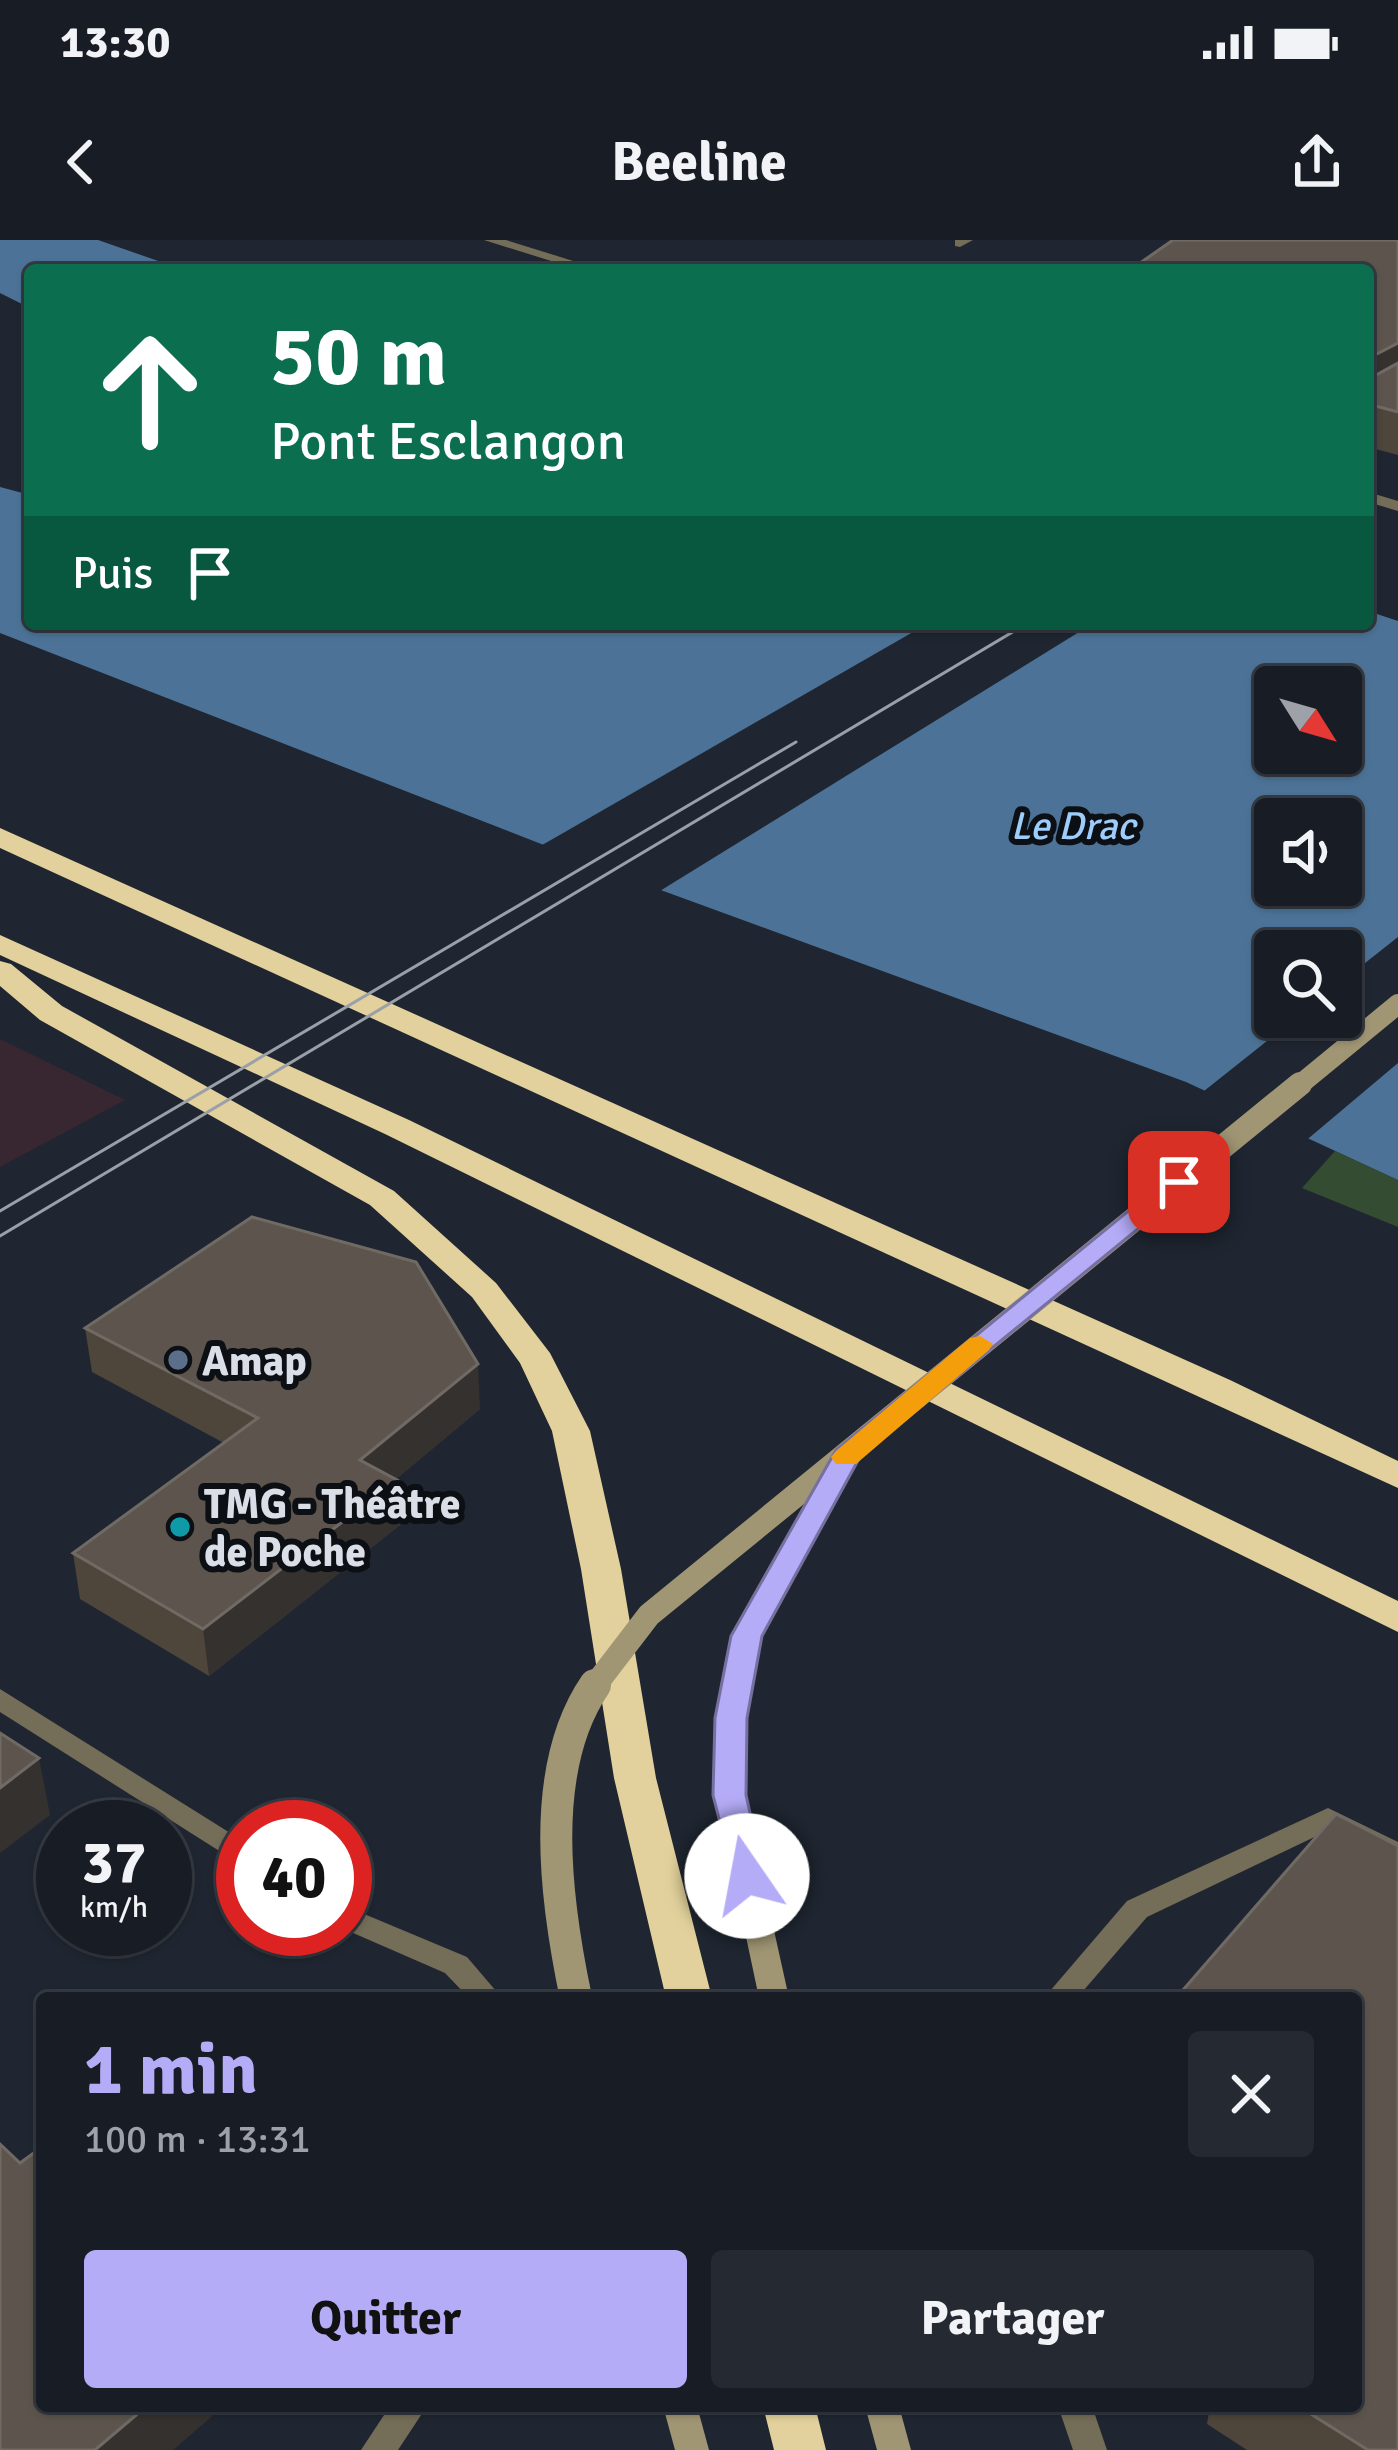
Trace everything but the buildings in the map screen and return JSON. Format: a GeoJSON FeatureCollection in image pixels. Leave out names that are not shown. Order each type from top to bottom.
{"type":"FeatureCollection","features":[{"type":"Feature","properties":{"kind":"highway"},"geometry":{"type":"LineString","coordinates":[[0,837],[1217,1388],[1398,1476]]}},
{"type":"Feature","properties":{"kind":"highway"},"geometry":{"type":"LineString","coordinates":[[0,944],[397,1127],[1398,1618]]}},
{"type":"Feature","properties":{"kind":"highway"},"geometry":{"type":"LineString","coordinates":[[0,970],[52,1013],[382,1198],[484,1290],[537,1361],[571,1431],[601,1569],[635,1778],[688,1992]]}},
{"type":"Feature","properties":{"kind":"highway"},"geometry":{"type":"LineString","coordinates":[[1217,1388],[1398,1449]]}},
{"type":"Feature","properties":{"kind":"highway"},"geometry":{"type":"LineString","coordinates":[[790,2412],[800,2450]]}},
{"type":"Feature","properties":{"kind":"street"},"geometry":{"type":"LineString","coordinates":[[491,240],[575,264]]}},
{"type":"Feature","properties":{"kind":"street"},"geometry":{"type":"LineString","coordinates":[[574,1992],[567,1964],[558,1824],[574,1718],[649,1615],[1398,1004]]}},
{"type":"Feature","properties":{"kind":"street"},"geometry":{"type":"LineString","coordinates":[[773,1992],[730,1795],[731,1718],[747,1636],[850,1450]]}},
{"type":"Feature","properties":{"kind":"street"},"geometry":{"type":"LineString","coordinates":[[0,1699],[216,1839]]}},
{"type":"Feature","properties":{"kind":"street"},"geometry":{"type":"LineString","coordinates":[[1064,1992],[1137,1909],[1328,1818],[1398,1855]]}},
{"type":"Feature","properties":{"kind":"street"},"geometry":{"type":"LineString","coordinates":[[372,1928],[456,1965],[481,1992]]}},
{"type":"Feature","properties":{"kind":"street"},"geometry":{"type":"LineString","coordinates":[[378,2450],[406,2412]]}},
{"type":"Feature","properties":{"kind":"street"},"geometry":{"type":"LineString","coordinates":[[682,2412],[692,2450]]}},
{"type":"Feature","properties":{"kind":"street"},"geometry":{"type":"LineString","coordinates":[[884,2412],[894,2450]]}},
{"type":"Feature","properties":{"kind":"street"},"geometry":{"type":"LineString","coordinates":[[1077,2412],[1090,2450]]}},
{"type":"Feature","properties":{"kind":"shaded area"},"geometry":{"type":"Polygon","coordinates":[[[0,1039],[125,1100],[0,1167],[0,1039]]]}},
{"type":"Feature","properties":{"kind":"green space"},"geometry":{"type":"Polygon","coordinates":[[[1335,1151],[1398,1180],[1398,1227],[1302,1188],[1335,1151]]]}},
{"type":"Feature","properties":{"kind":"water"},"geometry":{"type":"Polygon","coordinates":[[[0,240],[98,240],[167,264],[24,264],[24,305],[0,293],[0,240]]]}},
{"type":"Feature","properties":{"kind":"water","name":"Le Drac"},"geometry":{"type":"Polygon","coordinates":[[[0,487],[24,493],[24,630],[1374,630],[1374,613],[1398,621],[1398,1180],[1186,1082],[636,881],[0,633],[0,487]]]}},
{"type":"Feature","properties":{"kind":"pier"},"geometry":{"type":"Polygon","coordinates":[[[917,630],[1082,630],[655,894],[537,848],[917,630]]]}},
{"type":"Feature","properties":{"kind":"pier"},"geometry":{"type":"Polygon","coordinates":[[[1398,937],[1398,1063],[1303,1143],[1199,1095],[1271,1038],[1362,1038],[1362,965],[1398,937]]]}},
{"type":"Feature","properties":{"kind":"tram line"},"geometry":{"type":"LineString","coordinates":[[0,1236],[1016,630]]}},
{"type":"Feature","properties":{"kind":"tram line"},"geometry":{"type":"LineString","coordinates":[[0,1211],[796,742]]}},
{"type":"Feature","properties":{"kind":"slow traffic"},"geometry":{"type":"LineString","coordinates":[[846,1457],[980,1344]]}},
{"type":"Feature","properties":{"kind":"place","name":"Amap"},"geometry":{"type":"Point","coordinates":[178,1360]}},
{"type":"Feature","properties":{"kind":"place","name":"TMG - Théâtre de Poche"},"geometry":{"type":"Point","coordinates":[180,1527]}},
{"type":"Feature","properties":{"kind":"route"},"geometry":{"type":"LineString","coordinates":[[747,1876],[730,1795],[731,1718],[747,1636],[850,1450],[1179,1182]]}}]}
